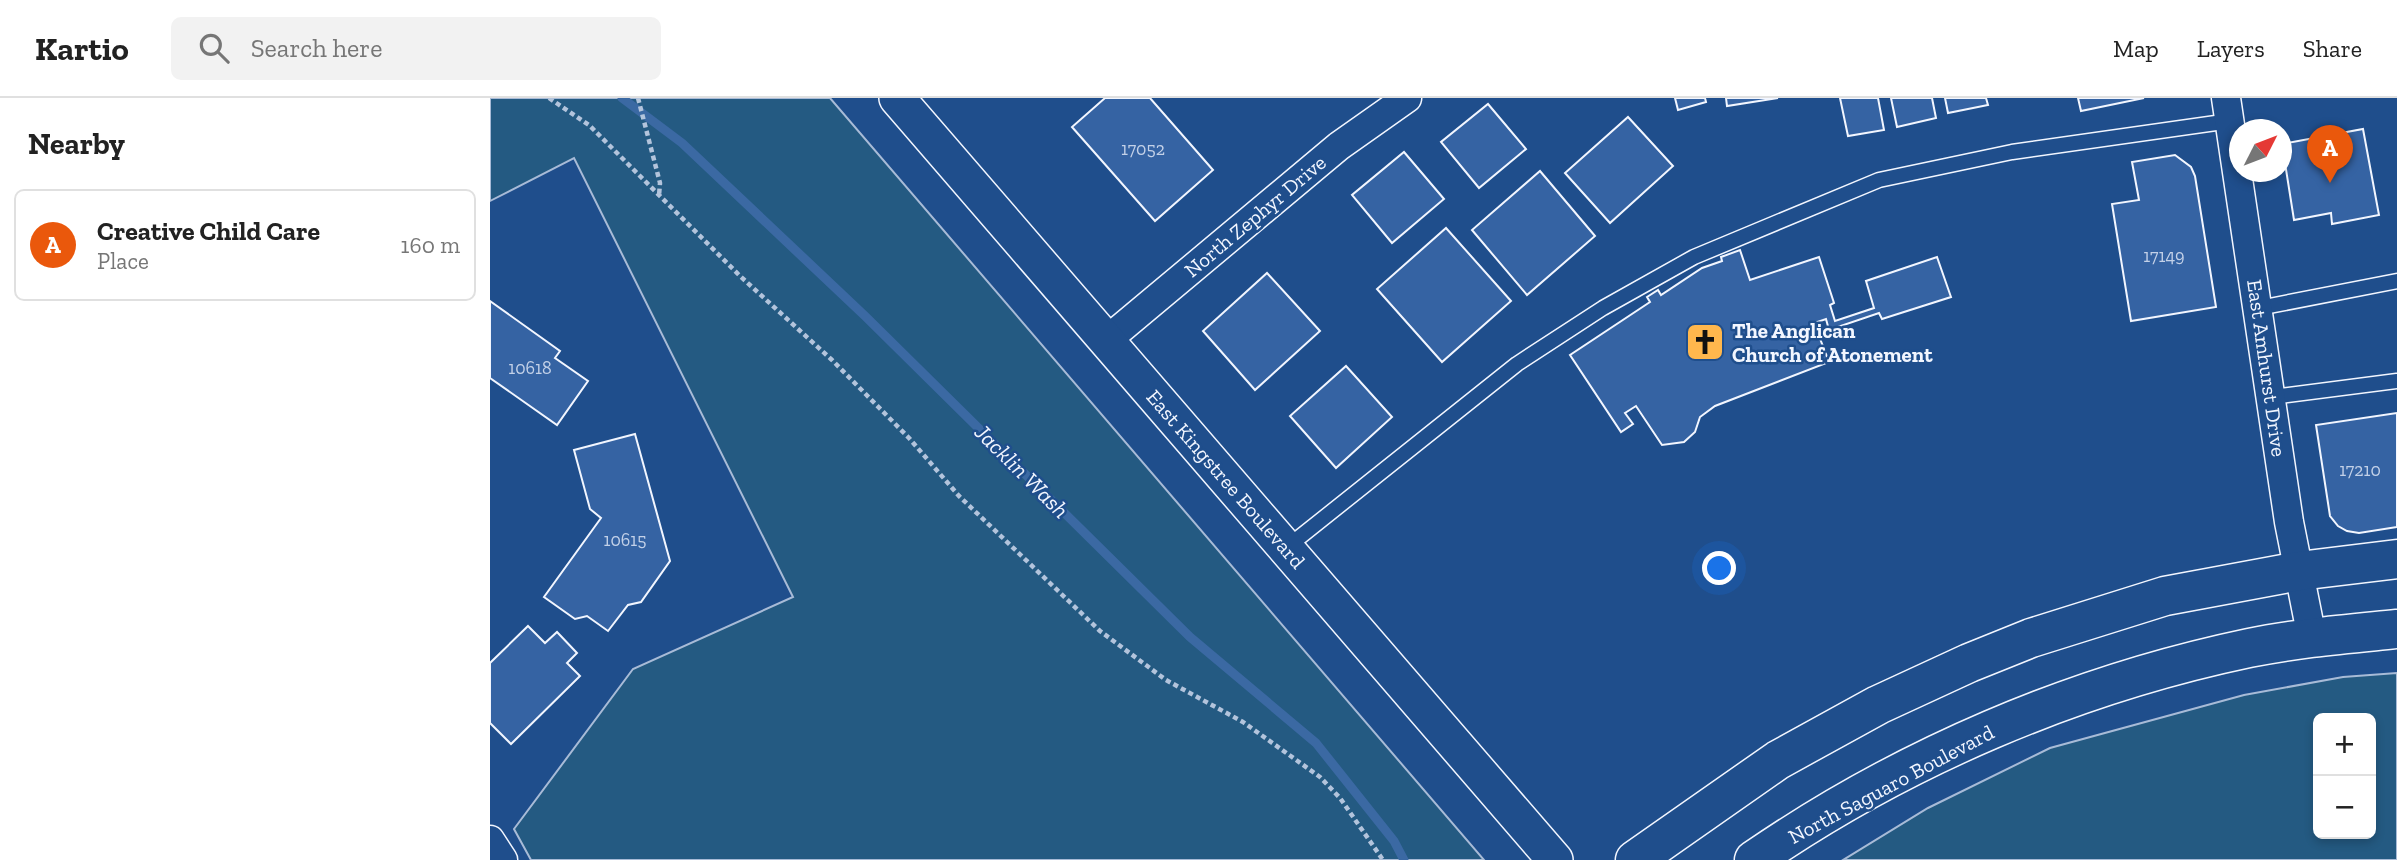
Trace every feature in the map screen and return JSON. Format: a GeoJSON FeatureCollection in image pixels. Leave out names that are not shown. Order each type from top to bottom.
{"type":"FeatureCollection","features":[{"type":"Feature","properties":{"kind":"main road"},"geometry":{"type":"LineString","coordinates":[[1635,860],[1779,760],[1878,705],[2031,638],[2165,596],[2299,571],[2397,559]]}},
{"type":"Feature","properties":{"kind":"main road","name":"North Saguaro Boulevard"},"geometry":{"type":"LineString","coordinates":[[1754,860],[1823,815],[1993,728],[2120,682],[2250,648],[2397,629]]}},
{"type":"Feature","properties":{"kind":"street","name":"East Kingstree Boulevard"},"geometry":{"type":"LineString","coordinates":[[897,98],[1555,860]]}},
{"type":"Feature","properties":{"kind":"street","name":"North Zephyr Drive"},"geometry":{"type":"LineString","coordinates":[[1107,341],[1320,162],[1407,98]]}},
{"type":"Feature","properties":{"kind":"street","name":"East Amhurst Drive"},"geometry":{"type":"LineString","coordinates":[[2228,110],[2289,522],[2312,638]]}},
{"type":"Feature","properties":{"kind":"street"},"geometry":{"type":"LineString","coordinates":[[490,840],[503,860]]}},
{"type":"Feature","properties":{"kind":"lane"},"geometry":{"type":"LineString","coordinates":[[1286,548],[1517,364],[1603,308],[1695,257],[1879,180],[2228,110]]}},
{"type":"Feature","properties":{"kind":"lane"},"geometry":{"type":"LineString","coordinates":[[2259,307],[2397,281]]}},
{"type":"Feature","properties":{"kind":"lane"},"geometry":{"type":"LineString","coordinates":[[2272,397],[2397,381]]}},
{"type":"Feature","properties":{"kind":"path"},"geometry":{"type":"LineString","coordinates":[[549,98],[589,125],[740,276],[832,360],[909,438],[973,510],[1100,631],[1166,680],[1243,722],[1320,777],[1340,798],[1383,860]]}},
{"type":"Feature","properties":{"kind":"path"},"geometry":{"type":"LineString","coordinates":[[638,98],[660,183],[659,196]]}},
{"type":"Feature","properties":{"kind":"shaded area"},"geometry":{"type":"Polygon","coordinates":[[[490,98],[830,98],[1484,860],[531,860],[514,829],[633,669],[793,597],[574,158],[490,201],[490,98]]]}},
{"type":"Feature","properties":{"kind":"shaded area"},"geometry":{"type":"Polygon","coordinates":[[[2397,673],[2397,860],[1843,860],[1928,808],[2050,748],[2244,695],[2343,677],[2397,673]]]}},
{"type":"Feature","properties":{"kind":"building"},"geometry":{"type":"Polygon","coordinates":[[[1105,98],[1150,98],[1213,170],[1155,221],[1072,127],[1105,98]]]}},
{"type":"Feature","properties":{"kind":"building"},"geometry":{"type":"Polygon","coordinates":[[[1675,98],[1705,98],[1706,102],[1678,110],[1675,98]]]}},
{"type":"Feature","properties":{"kind":"building"},"geometry":{"type":"Polygon","coordinates":[[[1726,98],[1778,98],[1727,106],[1726,98]]]}},
{"type":"Feature","properties":{"kind":"building"},"geometry":{"type":"Polygon","coordinates":[[[1840,98],[1878,98],[1884,130],[1848,136],[1840,98]]]}},
{"type":"Feature","properties":{"kind":"building"},"geometry":{"type":"Polygon","coordinates":[[[1891,98],[1932,98],[1936,118],[1897,127],[1891,98]]]}},
{"type":"Feature","properties":{"kind":"building"},"geometry":{"type":"Polygon","coordinates":[[[1945,98],[1986,98],[1988,105],[1948,113],[1945,98]]]}},
{"type":"Feature","properties":{"kind":"building"},"geometry":{"type":"Polygon","coordinates":[[[2078,98],[2144,98],[2081,111],[2078,98]]]}},
{"type":"Feature","properties":{"kind":"building"},"geometry":{"type":"Polygon","coordinates":[[[1488,104],[1526,149],[1479,188],[1441,142],[1488,104]]]}},
{"type":"Feature","properties":{"kind":"building"},"geometry":{"type":"Polygon","coordinates":[[[1628,117],[1673,166],[1610,223],[1565,173],[1628,117]]]}},
{"type":"Feature","properties":{"kind":"building"},"geometry":{"type":"Polygon","coordinates":[[[2363,129],[2379,215],[2332,224],[2331,213],[2294,220],[2288,182],[2292,182],[2292,142],[2363,129]]]}},
{"type":"Feature","properties":{"kind":"building"},"geometry":{"type":"Polygon","coordinates":[[[1404,152],[1444,199],[1392,243],[1352,195],[1404,152]]]}},
{"type":"Feature","properties":{"kind":"building"},"geometry":{"type":"Polygon","coordinates":[[[2175,155],[2191,167],[2195,176],[2216,307],[2131,321],[2112,204],[2139,200],[2132,162],[2175,155]]]}},
{"type":"Feature","properties":{"kind":"building"},"geometry":{"type":"Polygon","coordinates":[[[1540,171],[1595,236],[1527,295],[1472,230],[1540,171]]]}},
{"type":"Feature","properties":{"kind":"building"},"geometry":{"type":"Polygon","coordinates":[[[1446,228],[1511,301],[1442,362],[1377,289],[1446,228]]]}},
{"type":"Feature","properties":{"kind":"building","name":"The Anglican Church of Atonement"},"geometry":{"type":"Polygon","coordinates":[[[1740,250],[1750,280],[1819,257],[1834,303],[1830,305],[1835,321],[1874,308],[1866,281],[1937,257],[1951,297],[1882,319],[1879,313],[1829,330],[1826,319],[1814,323],[1829,362],[1715,406],[1700,417],[1695,432],[1684,442],[1662,445],[1636,406],[1625,413],[1633,424],[1621,432],[1570,355],[1650,302],[1647,297],[1658,290],[1661,295],[1702,268],[1722,261],[1721,257],[1740,250]]]}},
{"type":"Feature","properties":{"kind":"building"},"geometry":{"type":"Polygon","coordinates":[[[1267,273],[1320,331],[1255,390],[1203,331],[1267,273]]]}},
{"type":"Feature","properties":{"kind":"building"},"geometry":{"type":"Polygon","coordinates":[[[490,301],[560,351],[555,358],[588,381],[557,425],[490,378],[490,301]]]}},
{"type":"Feature","properties":{"kind":"building"},"geometry":{"type":"Polygon","coordinates":[[[1346,366],[1392,417],[1336,468],[1290,416],[1346,366]]]}},
{"type":"Feature","properties":{"kind":"building"},"geometry":{"type":"Polygon","coordinates":[[[2397,413],[2397,527],[2359,533],[2347,531],[2338,526],[2330,516],[2316,425],[2397,413]]]}},
{"type":"Feature","properties":{"kind":"building"},"geometry":{"type":"Polygon","coordinates":[[[635,434],[670,561],[641,602],[628,605],[608,631],[587,616],[575,619],[544,597],[601,518],[590,509],[574,450],[635,434]]]}},
{"type":"Feature","properties":{"kind":"building"},"geometry":{"type":"Polygon","coordinates":[[[528,626],[545,643],[557,632],[577,653],[567,663],[580,676],[511,744],[490,723],[490,663],[528,626]]]}},
{"type":"Feature","properties":{"kind":"waterway","name":"Jacklin Wash"},"geometry":{"type":"LineString","coordinates":[[622,98],[682,143],[865,316],[1190,637],[1316,743],[1394,841],[1404,860]]}},
{"type":"Feature","properties":{"kind":"place","name":"Creative Child Care"},"geometry":{"type":"Point","coordinates":[2330,183]}},
{"type":"Feature","properties":{"kind":"place","name":"The Anglican Church of Atonement"},"geometry":{"type":"Point","coordinates":[1705,342]}}]}
